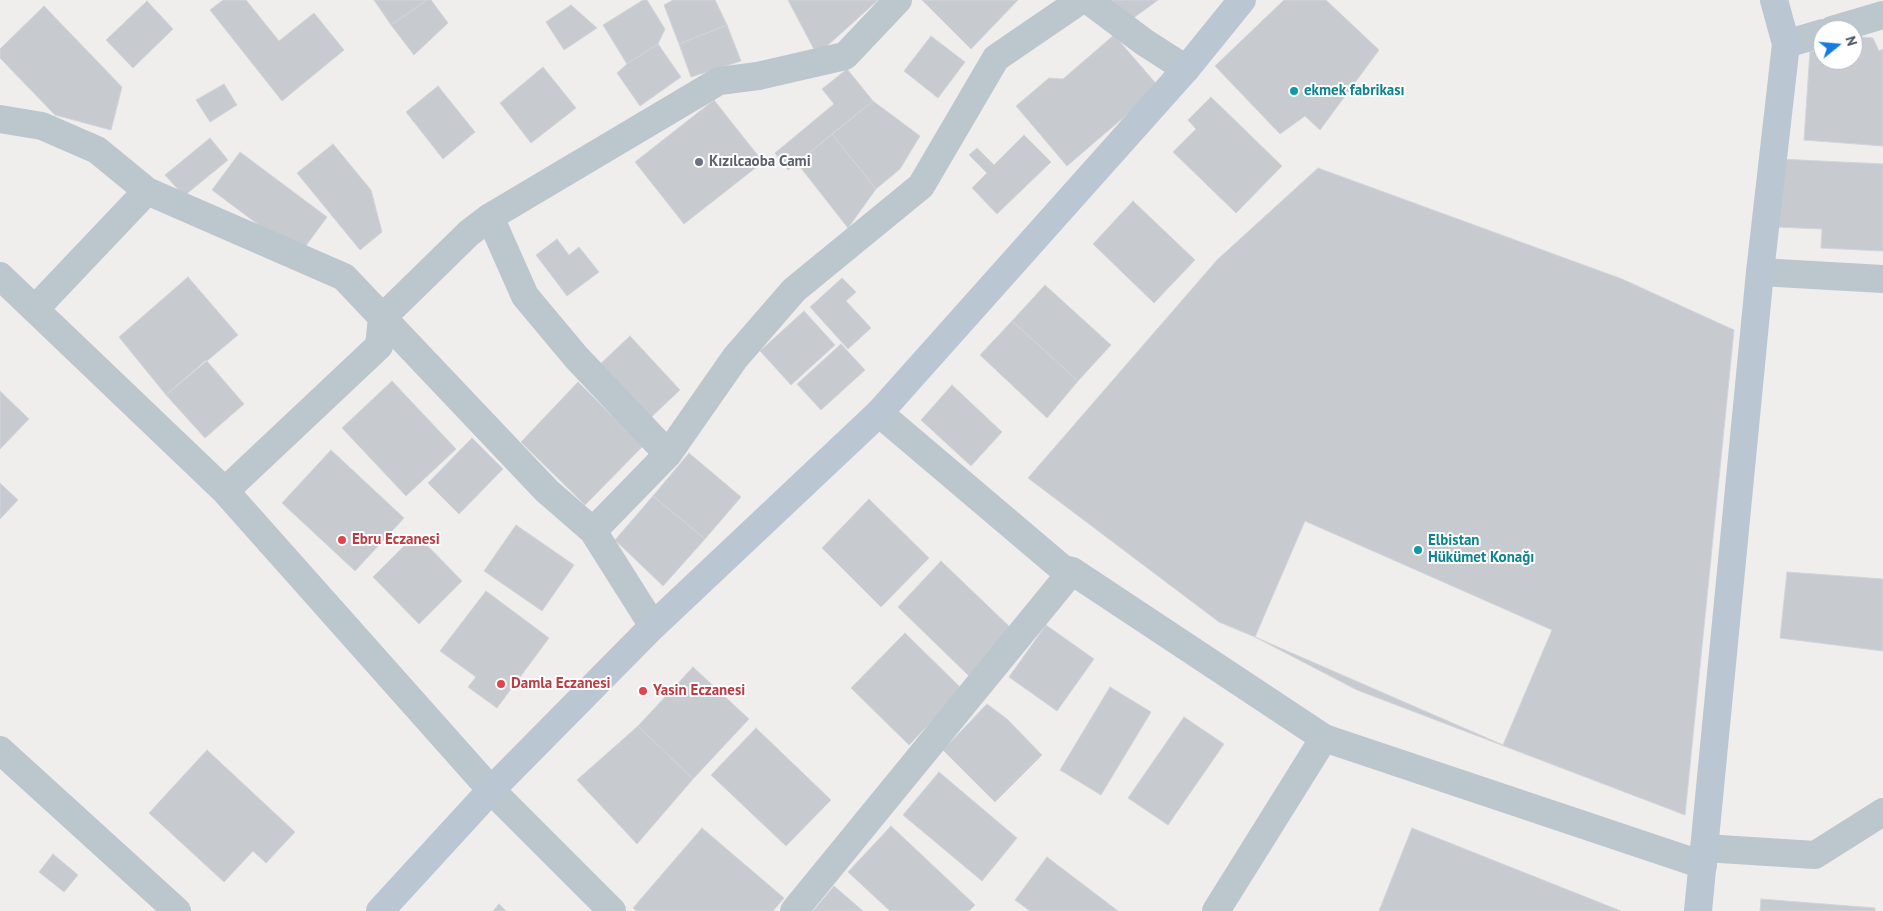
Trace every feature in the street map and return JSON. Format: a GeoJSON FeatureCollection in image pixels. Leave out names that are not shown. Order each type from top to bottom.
{"type":"FeatureCollection","features":[{"type":"Feature","properties":{"kind":"main road"},"geometry":{"type":"LineString","coordinates":[[380,911],[491,790],[653,626],[879,414],[1186,69],[1242,0]]}},
{"type":"Feature","properties":{"kind":"main road"},"geometry":{"type":"LineString","coordinates":[[1698,911],[1760,272],[1786,44],[1774,0]]}},
{"type":"Feature","properties":{"kind":"street"},"geometry":{"type":"LineString","coordinates":[[225,491],[379,346],[382,318],[469,234],[490,217],[719,81],[758,76],[845,56],[898,0]]}},
{"type":"Feature","properties":{"kind":"street"},"geometry":{"type":"LineString","coordinates":[[593,531],[668,454],[735,358],[794,290],[921,186],[996,58],[1081,0]]}},
{"type":"Feature","properties":{"kind":"street"},"geometry":{"type":"LineString","coordinates":[[1088,0],[1144,42],[1186,69]]}},
{"type":"Feature","properties":{"kind":"street"},"geometry":{"type":"LineString","coordinates":[[1863,21],[1883,15]]}},
{"type":"Feature","properties":{"kind":"street"},"geometry":{"type":"LineString","coordinates":[[1786,44],[1813,36]]}},
{"type":"Feature","properties":{"kind":"street"},"geometry":{"type":"LineString","coordinates":[[0,119],[42,126],[96,150],[147,191],[344,277],[547,492],[593,531],[653,626]]}},
{"type":"Feature","properties":{"kind":"street"},"geometry":{"type":"LineString","coordinates":[[35,309],[147,191]]}},
{"type":"Feature","properties":{"kind":"street"},"geometry":{"type":"LineString","coordinates":[[490,217],[525,296],[576,356],[668,454]]}},
{"type":"Feature","properties":{"kind":"street"},"geometry":{"type":"LineString","coordinates":[[1760,272],[1883,279]]}},
{"type":"Feature","properties":{"kind":"street"},"geometry":{"type":"LineString","coordinates":[[0,276],[225,491],[491,790],[612,911]]}},
{"type":"Feature","properties":{"kind":"street"},"geometry":{"type":"LineString","coordinates":[[879,414],[1063,569],[1072,571],[1324,738],[1703,856],[1815,855],[1883,812]]}},
{"type":"Feature","properties":{"kind":"street"},"geometry":{"type":"LineString","coordinates":[[794,911],[1072,571]]}},
{"type":"Feature","properties":{"kind":"street"},"geometry":{"type":"LineString","coordinates":[[1216,911],[1324,738]]}},
{"type":"Feature","properties":{"kind":"street"},"geometry":{"type":"LineString","coordinates":[[0,750],[177,911]]}},
{"type":"Feature","properties":{"kind":"building"},"geometry":{"type":"Polygon","coordinates":[[[223,0],[246,0],[279,41],[314,13],[344,50],[282,101],[210,10],[223,0]]]}},
{"type":"Feature","properties":{"kind":"building"},"geometry":{"type":"Polygon","coordinates":[[[374,0],[427,0],[391,25],[374,0]]]}},
{"type":"Feature","properties":{"kind":"building"},"geometry":{"type":"Polygon","coordinates":[[[427,0],[431,0],[448,23],[414,55],[391,25],[427,0]]]}},
{"type":"Feature","properties":{"kind":"building"},"geometry":{"type":"Polygon","coordinates":[[[643,0],[647,0],[665,29],[658,44],[627,64],[603,25],[643,0]]]}},
{"type":"Feature","properties":{"kind":"building"},"geometry":{"type":"Polygon","coordinates":[[[673,0],[715,0],[727,25],[679,44],[664,5],[673,0]]]}},
{"type":"Feature","properties":{"kind":"building"},"geometry":{"type":"Polygon","coordinates":[[[788,0],[878,0],[817,55],[788,0]]]}},
{"type":"Feature","properties":{"kind":"building"},"geometry":{"type":"Polygon","coordinates":[[[922,0],[1018,0],[971,49],[922,0]]]}},
{"type":"Feature","properties":{"kind":"building"},"geometry":{"type":"Polygon","coordinates":[[[1112,0],[1158,0],[1128,22],[1112,0]]]}},
{"type":"Feature","properties":{"kind":"building","name":"ekmek fabrikası"},"geometry":{"type":"Polygon","coordinates":[[[1284,0],[1326,0],[1379,50],[1320,130],[1305,116],[1280,134],[1215,66],[1284,0]]]}},
{"type":"Feature","properties":{"kind":"building"},"geometry":{"type":"Polygon","coordinates":[[[147,1],[173,29],[133,68],[106,40],[147,1]]]}},
{"type":"Feature","properties":{"kind":"building"},"geometry":{"type":"Polygon","coordinates":[[[571,5],[597,28],[564,50],[546,22],[571,5]]]}},
{"type":"Feature","properties":{"kind":"building"},"geometry":{"type":"Polygon","coordinates":[[[44,6],[122,87],[111,130],[55,115],[0,58],[0,49],[44,6]]]}},
{"type":"Feature","properties":{"kind":"building"},"geometry":{"type":"Polygon","coordinates":[[[727,25],[741,61],[691,77],[679,44],[727,25]]]}},
{"type":"Feature","properties":{"kind":"building"},"geometry":{"type":"Polygon","coordinates":[[[1114,35],[1159,87],[1067,166],[1016,106],[1049,78],[1063,79],[1114,35]]]}},
{"type":"Feature","properties":{"kind":"building"},"geometry":{"type":"Polygon","coordinates":[[[931,36],[965,62],[938,98],[904,71],[931,36]]]}},
{"type":"Feature","properties":{"kind":"building"},"geometry":{"type":"Polygon","coordinates":[[[1863,37],[1873,38],[1879,51],[1883,49],[1883,146],[1804,140],[1810,51],[1813,51],[1813,70],[1863,70],[1863,37]]]}},
{"type":"Feature","properties":{"kind":"building"},"geometry":{"type":"Polygon","coordinates":[[[658,44],[681,77],[640,106],[617,73],[627,64],[658,44]]]}},
{"type":"Feature","properties":{"kind":"building"},"geometry":{"type":"Polygon","coordinates":[[[543,67],[576,108],[531,143],[500,103],[543,67]]]}},
{"type":"Feature","properties":{"kind":"building"},"geometry":{"type":"Polygon","coordinates":[[[847,69],[873,101],[788,170],[775,153],[834,104],[822,89],[847,69]]]}},
{"type":"Feature","properties":{"kind":"building"},"geometry":{"type":"Polygon","coordinates":[[[224,84],[237,105],[210,122],[196,100],[224,84]]]}},
{"type":"Feature","properties":{"kind":"building"},"geometry":{"type":"Polygon","coordinates":[[[438,86],[475,132],[443,159],[406,112],[438,86]]]}},
{"type":"Feature","properties":{"kind":"building"},"geometry":{"type":"Polygon","coordinates":[[[1211,97],[1282,166],[1236,213],[1173,152],[1196,129],[1188,120],[1211,97]]]}},
{"type":"Feature","properties":{"kind":"building","name":"Kızılcaoba Cami"},"geometry":{"type":"Polygon","coordinates":[[[714,100],[763,162],[684,224],[635,162],[714,100]]]}},
{"type":"Feature","properties":{"kind":"building"},"geometry":{"type":"Polygon","coordinates":[[[873,101],[920,136],[900,169],[876,189],[832,134],[873,101]]]}},
{"type":"Feature","properties":{"kind":"building"},"geometry":{"type":"Polygon","coordinates":[[[832,134],[876,189],[848,228],[797,163],[832,134]]]}},
{"type":"Feature","properties":{"kind":"building"},"geometry":{"type":"Polygon","coordinates":[[[1024,135],[1051,162],[997,214],[972,188],[987,173],[969,155],[977,148],[994,165],[1024,135]]]}},
{"type":"Feature","properties":{"kind":"building"},"geometry":{"type":"Polygon","coordinates":[[[210,138],[228,160],[184,196],[165,175],[210,138]]]}},
{"type":"Feature","properties":{"kind":"building"},"geometry":{"type":"Polygon","coordinates":[[[333,144],[371,190],[382,232],[360,250],[297,173],[333,144]]]}},
{"type":"Feature","properties":{"kind":"building"},"geometry":{"type":"Polygon","coordinates":[[[240,152],[327,217],[299,255],[212,190],[240,152]]]}},
{"type":"Feature","properties":{"kind":"building"},"geometry":{"type":"Polygon","coordinates":[[[1779,159],[1883,164],[1883,251],[1821,248],[1822,229],[1776,227],[1779,159]]]}},
{"type":"Feature","properties":{"kind":"building","name":"Elbistan Hükümet Konağı"},"geometry":{"type":"Polygon","coordinates":[[[1318,168],[1622,279],[1734,330],[1685,815],[1357,690],[1255,637],[1219,622],[1028,478],[1217,260],[1318,168]]]}},
{"type":"Feature","properties":{"kind":"building"},"geometry":{"type":"Polygon","coordinates":[[[1133,201],[1195,260],[1154,303],[1093,244],[1133,201]]]}},
{"type":"Feature","properties":{"kind":"building"},"geometry":{"type":"Polygon","coordinates":[[[557,239],[569,255],[579,247],[599,272],[567,296],[536,255],[557,239]]]}},
{"type":"Feature","properties":{"kind":"building"},"geometry":{"type":"Polygon","coordinates":[[[188,277],[238,335],[166,395],[119,337],[188,277]]]}},
{"type":"Feature","properties":{"kind":"building"},"geometry":{"type":"Polygon","coordinates":[[[842,278],[856,292],[846,301],[871,328],[848,349],[810,307],[842,278]]]}},
{"type":"Feature","properties":{"kind":"building"},"geometry":{"type":"Polygon","coordinates":[[[1045,285],[1111,345],[1078,381],[1012,321],[1045,285]]]}},
{"type":"Feature","properties":{"kind":"building"},"geometry":{"type":"Polygon","coordinates":[[[804,311],[835,345],[791,385],[760,351],[804,311]]]}},
{"type":"Feature","properties":{"kind":"building"},"geometry":{"type":"Polygon","coordinates":[[[1012,321],[1078,381],[1047,418],[980,355],[1012,321]]]}},
{"type":"Feature","properties":{"kind":"building"},"geometry":{"type":"Polygon","coordinates":[[[630,336],[680,390],[646,422],[596,368],[630,336]]]}},
{"type":"Feature","properties":{"kind":"building"},"geometry":{"type":"Polygon","coordinates":[[[841,344],[865,370],[821,410],[797,384],[841,344]]]}},
{"type":"Feature","properties":{"kind":"building"},"geometry":{"type":"Polygon","coordinates":[[[206,360],[244,404],[205,438],[166,395],[206,360]]]}},
{"type":"Feature","properties":{"kind":"building"},"geometry":{"type":"Polygon","coordinates":[[[392,381],[456,449],[406,496],[342,428],[392,381]]]}},
{"type":"Feature","properties":{"kind":"building"},"geometry":{"type":"Polygon","coordinates":[[[578,382],[643,446],[585,505],[521,442],[578,382]]]}},
{"type":"Feature","properties":{"kind":"building"},"geometry":{"type":"Polygon","coordinates":[[[952,385],[1002,432],[971,466],[921,420],[952,385]]]}},
{"type":"Feature","properties":{"kind":"building"},"geometry":{"type":"Polygon","coordinates":[[[0,391],[29,419],[0,449],[0,391]]]}},
{"type":"Feature","properties":{"kind":"building"},"geometry":{"type":"Polygon","coordinates":[[[472,438],[503,469],[459,514],[428,483],[472,438]]]}},
{"type":"Feature","properties":{"kind":"building"},"geometry":{"type":"Polygon","coordinates":[[[331,450],[404,518],[355,571],[282,503],[331,450]]]}},
{"type":"Feature","properties":{"kind":"building"},"geometry":{"type":"Polygon","coordinates":[[[689,453],[741,497],[705,539],[653,496],[689,453]]]}},
{"type":"Feature","properties":{"kind":"building"},"geometry":{"type":"Polygon","coordinates":[[[0,483],[18,500],[0,519],[0,483]]]}},
{"type":"Feature","properties":{"kind":"building"},"geometry":{"type":"Polygon","coordinates":[[[653,496],[705,539],[663,586],[615,540],[653,496]]]}},
{"type":"Feature","properties":{"kind":"building"},"geometry":{"type":"Polygon","coordinates":[[[869,499],[929,558],[881,607],[822,548],[869,499]]]}},
{"type":"Feature","properties":{"kind":"building"},"geometry":{"type":"Polygon","coordinates":[[[1305,521],[1552,630],[1503,745],[1255,637],[1305,521]]]}},
{"type":"Feature","properties":{"kind":"building"},"geometry":{"type":"Polygon","coordinates":[[[516,525],[574,565],[542,611],[484,571],[516,525]]]}},
{"type":"Feature","properties":{"kind":"building"},"geometry":{"type":"Polygon","coordinates":[[[416,534],[462,581],[419,624],[373,577],[416,534]]]}},
{"type":"Feature","properties":{"kind":"building"},"geometry":{"type":"Polygon","coordinates":[[[941,561],[1013,630],[969,676],[898,607],[941,561]]]}},
{"type":"Feature","properties":{"kind":"building"},"geometry":{"type":"Polygon","coordinates":[[[1787,572],[1883,579],[1883,651],[1780,638],[1787,572]]]}},
{"type":"Feature","properties":{"kind":"building"},"geometry":{"type":"Polygon","coordinates":[[[486,591],[549,638],[497,708],[468,687],[476,677],[440,651],[486,591]]]}},
{"type":"Feature","properties":{"kind":"building"},"geometry":{"type":"Polygon","coordinates":[[[1046,625],[1094,659],[1057,711],[1009,677],[1046,625]]]}},
{"type":"Feature","properties":{"kind":"building"},"geometry":{"type":"Polygon","coordinates":[[[905,633],[962,689],[909,745],[851,688],[905,633]]]}},
{"type":"Feature","properties":{"kind":"building"},"geometry":{"type":"Polygon","coordinates":[[[693,667],[749,719],[693,779],[638,726],[693,667]]]}},
{"type":"Feature","properties":{"kind":"building"},"geometry":{"type":"Polygon","coordinates":[[[1110,687],[1151,712],[1101,795],[1060,770],[1110,687]]]}},
{"type":"Feature","properties":{"kind":"building"},"geometry":{"type":"Polygon","coordinates":[[[987,704],[1007,719],[1042,755],[995,802],[943,750],[987,704]]]}},
{"type":"Feature","properties":{"kind":"building"},"geometry":{"type":"Polygon","coordinates":[[[1184,717],[1224,744],[1168,825],[1128,798],[1184,717]]]}},
{"type":"Feature","properties":{"kind":"building"},"geometry":{"type":"Polygon","coordinates":[[[638,726],[693,779],[637,844],[577,780],[638,726]]]}},
{"type":"Feature","properties":{"kind":"building"},"geometry":{"type":"Polygon","coordinates":[[[756,728],[831,800],[786,846],[711,775],[756,728]]]}},
{"type":"Feature","properties":{"kind":"building"},"geometry":{"type":"Polygon","coordinates":[[[207,750],[295,832],[266,863],[253,851],[224,882],[149,813],[207,750]]]}},
{"type":"Feature","properties":{"kind":"building"},"geometry":{"type":"Polygon","coordinates":[[[939,772],[1017,838],[982,881],[903,815],[939,772]]]}},
{"type":"Feature","properties":{"kind":"building"},"geometry":{"type":"Polygon","coordinates":[[[891,826],[975,905],[969,911],[890,911],[848,872],[891,826]]]}},
{"type":"Feature","properties":{"kind":"building"},"geometry":{"type":"Polygon","coordinates":[[[702,828],[784,898],[773,911],[637,911],[633,908],[702,828]]]}},
{"type":"Feature","properties":{"kind":"building"},"geometry":{"type":"Polygon","coordinates":[[[1412,828],[1621,911],[1379,911],[1412,828]]]}},
{"type":"Feature","properties":{"kind":"building"},"geometry":{"type":"Polygon","coordinates":[[[53,854],[78,875],[64,892],[39,872],[53,854]]]}},
{"type":"Feature","properties":{"kind":"building"},"geometry":{"type":"Polygon","coordinates":[[[1047,857],[1118,911],[1030,911],[1015,900],[1047,857]]]}},
{"type":"Feature","properties":{"kind":"building"},"geometry":{"type":"Polygon","coordinates":[[[834,886],[863,911],[813,911],[834,886]]]}},
{"type":"Feature","properties":{"kind":"building"},"geometry":{"type":"Polygon","coordinates":[[[1761,899],[1875,908],[1875,911],[1760,911],[1761,899]]]}},
{"type":"Feature","properties":{"kind":"building"},"geometry":{"type":"Polygon","coordinates":[[[499,904],[506,911],[493,911],[499,904]]]}},
{"type":"Feature","properties":{"kind":"place","name":"ekmek fabrikası"},"geometry":{"type":"Point","coordinates":[1294,91]}},
{"type":"Feature","properties":{"kind":"place","name":"Kızılcaoba Cami"},"geometry":{"type":"Point","coordinates":[699,162]}},
{"type":"Feature","properties":{"kind":"place","name":"Ebru Eczanesi"},"geometry":{"type":"Point","coordinates":[342,540]}},
{"type":"Feature","properties":{"kind":"place","name":"Elbistan Hükümet Konağı"},"geometry":{"type":"Point","coordinates":[1418,550]}},
{"type":"Feature","properties":{"kind":"place","name":"Damla Eczanesi"},"geometry":{"type":"Point","coordinates":[501,684]}},
{"type":"Feature","properties":{"kind":"place","name":"Yasin Eczanesi"},"geometry":{"type":"Point","coordinates":[643,691]}}]}
